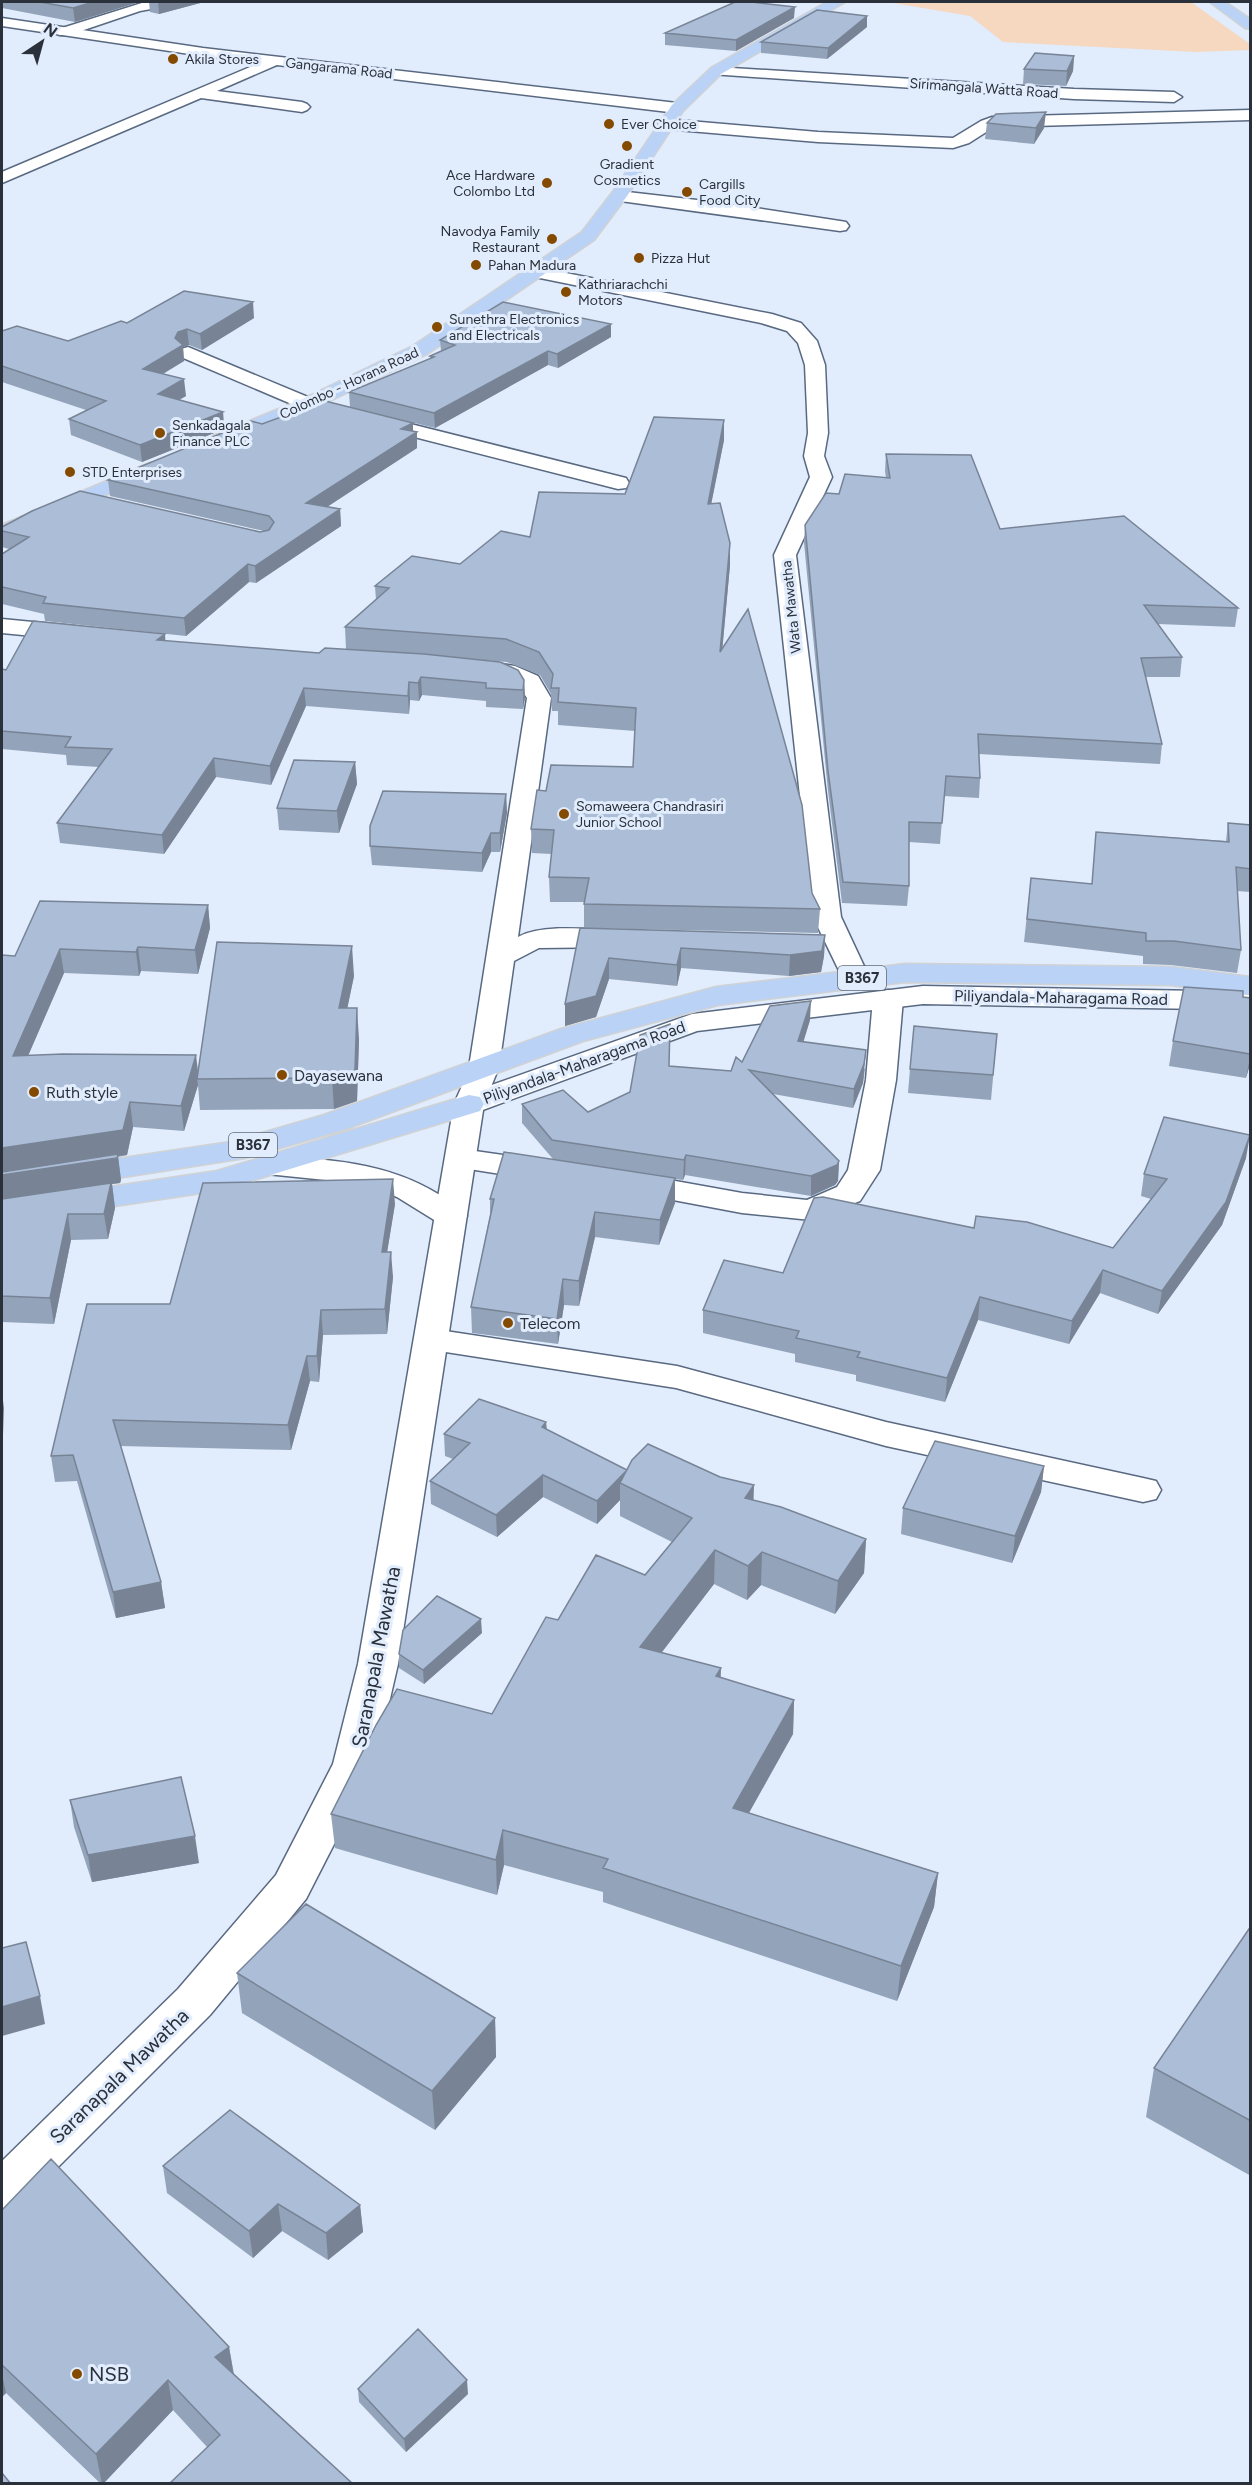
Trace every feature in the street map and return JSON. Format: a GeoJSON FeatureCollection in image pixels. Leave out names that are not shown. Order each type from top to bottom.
{"type":"FeatureCollection","features":[{"type":"Feature","properties":{"kind":"main road","name":"Colombo - Horana Road"},"geometry":{"type":"LineString","coordinates":[[200,448],[308,404],[420,350],[588,236],[619,196],[677,108],[716,71],[819,9],[838,2]]}},
{"type":"Feature","properties":{"kind":"main road"},"geometry":{"type":"LineString","coordinates":[[1217,2],[1251,25]]}},
{"type":"Feature","properties":{"kind":"main road"},"geometry":{"type":"LineString","coordinates":[[2,533],[167,462]]}},
{"type":"Feature","properties":{"kind":"main road","name":"Piliyandala-Maharagama Road"},"geometry":{"type":"LineString","coordinates":[[2,1186],[234,1151],[335,1122],[572,1035],[716,996],[905,973],[1171,976],[1251,986]]}},
{"type":"Feature","properties":{"kind":"main road","name":"Piliyandala-Maharagama Road"},"geometry":{"type":"LineString","coordinates":[[2,1213],[221,1180],[469,1104]]}},
{"type":"Feature","properties":{"kind":"street"},"geometry":{"type":"LineString","coordinates":[[64,32],[137,7],[168,2]]}},
{"type":"Feature","properties":{"kind":"street","name":"Gangarama Road"},"geometry":{"type":"LineString","coordinates":[[2,22],[274,61],[677,108]]}},
{"type":"Feature","properties":{"kind":"street"},"geometry":{"type":"LineString","coordinates":[[2,178],[274,61]]}},
{"type":"Feature","properties":{"kind":"street","name":"Sirimangala Watta Road"},"geometry":{"type":"LineString","coordinates":[[716,71],[1074,94],[1185,97]]}},
{"type":"Feature","properties":{"kind":"street"},"geometry":{"type":"LineString","coordinates":[[198,93],[302,107]]}},
{"type":"Feature","properties":{"kind":"street"},"geometry":{"type":"LineString","coordinates":[[1218,100],[1251,105]]}},
{"type":"Feature","properties":{"kind":"street"},"geometry":{"type":"LineString","coordinates":[[666,124],[818,137],[953,143],[960,142],[983,125],[992,122],[1251,115]]}},
{"type":"Feature","properties":{"kind":"street"},"geometry":{"type":"LineString","coordinates":[[619,196],[723,208],[840,226]]}},
{"type":"Feature","properties":{"kind":"street","name":"Wata Mawatha"},"geometry":{"type":"LineString","coordinates":[[536,272],[765,318],[795,327],[807,341],[815,365],[818,433],[814,456],[821,477],[785,555],[827,917],[856,979]]}},
{"type":"Feature","properties":{"kind":"street"},"geometry":{"type":"LineString","coordinates":[[188,353],[308,404],[618,483]]}},
{"type":"Feature","properties":{"kind":"street"},"geometry":{"type":"LineString","coordinates":[[80,498],[113,505]]}},
{"type":"Feature","properties":{"kind":"street"},"geometry":{"type":"LineString","coordinates":[[2,626],[101,636]]}},
{"type":"Feature","properties":{"kind":"street","name":"Saranapala Mawatha"},"geometry":{"type":"LineString","coordinates":[[2,2191],[194,2002],[284,1896],[291,1887],[354,1764],[378,1664],[469,1104],[484,1067],[539,698],[530,681],[506,671],[460,666]]}},
{"type":"Feature","properties":{"kind":"street"},"geometry":{"type":"LineString","coordinates":[[501,956],[533,940],[649,939]]}},
{"type":"Feature","properties":{"kind":"street"},"geometry":{"type":"LineString","coordinates":[[806,944],[840,945]]}},
{"type":"Feature","properties":{"kind":"street","name":"Piliyandala-Maharagama Road"},"geometry":{"type":"LineString","coordinates":[[469,1104],[692,1023],[923,994],[1073,996],[1251,1004]]}},
{"type":"Feature","properties":{"kind":"street"},"geometry":{"type":"LineString","coordinates":[[606,1179],[742,1203],[811,1210],[849,1194],[864,1170],[881,1080],[888,999]]}},
{"type":"Feature","properties":{"kind":"street"},"geometry":{"type":"LineString","coordinates":[[461,1159],[572,1175]]}},
{"type":"Feature","properties":{"kind":"street"},"geometry":{"type":"LineString","coordinates":[[268,1166],[315,1168],[360,1174],[400,1186],[451,1216]]}},
{"type":"Feature","properties":{"kind":"street"},"geometry":{"type":"LineString","coordinates":[[432,1340],[677,1377],[886,1434],[1143,1490]]}},
{"type":"Feature","properties":{"kind":"shaded area"},"geometry":{"type":"Polygon","coordinates":[[[887,2],[1191,2],[1250,44],[1250,50],[1195,52],[1003,42],[970,16],[887,2]]]}},
{"type":"Feature","properties":{"kind":"building"},"geometry":{"type":"Polygon","coordinates":[[[40,2],[93,2],[73,8],[40,2]]]}},
{"type":"Feature","properties":{"kind":"building"},"geometry":{"type":"Polygon","coordinates":[[[735,2],[795,7],[736,40],[665,33],[735,2]]]}},
{"type":"Feature","properties":{"kind":"building"},"geometry":{"type":"Polygon","coordinates":[[[817,10],[867,16],[828,48],[761,42],[817,10]]]}},
{"type":"Feature","properties":{"kind":"building"},"geometry":{"type":"Polygon","coordinates":[[[1035,53],[1074,56],[1067,71],[1024,69],[1035,53]]]}},
{"type":"Feature","properties":{"kind":"building"},"geometry":{"type":"Polygon","coordinates":[[[1046,112],[1036,128],[987,123],[996,114],[1046,112]]]}},
{"type":"Feature","properties":{"kind":"building"},"geometry":{"type":"Polygon","coordinates":[[[184,291],[253,302],[200,334],[187,329],[178,332],[175,338],[183,345],[143,369],[184,379],[158,394],[223,412],[140,445],[69,419],[106,401],[2,366],[2,331],[17,326],[68,341],[121,321],[127,323],[184,291]]]}},
{"type":"Feature","properties":{"kind":"building"},"geometry":{"type":"Polygon","coordinates":[[[503,302],[611,324],[557,354],[548,351],[434,413],[349,392],[434,357],[430,356],[455,345],[440,340],[503,302]]]}},
{"type":"Feature","properties":{"kind":"building"},"geometry":{"type":"Polygon","coordinates":[[[325,401],[413,423],[401,429],[417,432],[306,503],[340,509],[255,566],[248,564],[184,618],[43,603],[46,597],[2,587],[2,554],[29,537],[2,531],[2,527],[32,511],[80,491],[260,532],[269,530],[274,522],[269,516],[108,480],[251,421],[262,424],[325,401]]]}},
{"type":"Feature","properties":{"kind":"building"},"geometry":{"type":"Polygon","coordinates":[[[654,417],[724,420],[708,504],[720,503],[730,543],[720,652],[748,609],[802,805],[812,893],[820,909],[584,904],[589,878],[549,877],[554,830],[531,829],[537,790],[546,791],[551,765],[633,767],[636,708],[558,702],[559,688],[551,688],[553,674],[539,652],[506,639],[345,627],[389,588],[375,586],[412,556],[460,564],[501,531],[530,537],[539,492],[625,494],[654,417]]]}},
{"type":"Feature","properties":{"kind":"building"},"geometry":{"type":"Polygon","coordinates":[[[886,454],[971,455],[1000,529],[1124,516],[1238,608],[1144,605],[1182,657],[1141,658],[1162,744],[978,734],[980,778],[946,776],[942,823],[909,822],[909,886],[843,882],[828,771],[805,525],[826,493],[839,494],[845,474],[890,478],[886,454]]]}},
{"type":"Feature","properties":{"kind":"building"},"geometry":{"type":"Polygon","coordinates":[[[33,621],[165,634],[157,640],[319,653],[325,648],[424,654],[500,662],[518,670],[524,680],[523,690],[486,688],[486,683],[421,677],[418,683],[409,682],[408,696],[304,688],[270,766],[214,758],[162,835],[57,823],[112,749],[65,747],[71,737],[2,731],[2,669],[6,670],[33,621]]]}},
{"type":"Feature","properties":{"kind":"building"},"geometry":{"type":"Polygon","coordinates":[[[294,760],[355,762],[337,811],[277,808],[294,760]]]}},
{"type":"Feature","properties":{"kind":"building"},"geometry":{"type":"Polygon","coordinates":[[[383,791],[506,794],[500,833],[491,833],[482,853],[370,846],[370,826],[383,791]]]}},
{"type":"Feature","properties":{"kind":"building"},"geometry":{"type":"Polygon","coordinates":[[[1228,823],[1251,825],[1251,869],[1236,867],[1241,950],[1174,941],[1146,941],[1146,933],[1027,919],[1031,878],[1092,884],[1096,832],[1229,842],[1228,823]]]}},
{"type":"Feature","properties":{"kind":"building"},"geometry":{"type":"Polygon","coordinates":[[[40,901],[208,905],[195,950],[138,947],[136,952],[60,949],[13,1056],[196,1055],[181,1106],[130,1102],[123,1130],[2,1148],[2,955],[15,956],[40,901]]]}},
{"type":"Feature","properties":{"kind":"building"},"geometry":{"type":"Polygon","coordinates":[[[580,928],[825,935],[822,951],[790,955],[681,948],[677,965],[609,958],[596,996],[565,1004],[580,928]]]}},
{"type":"Feature","properties":{"kind":"building"},"geometry":{"type":"Polygon","coordinates":[[[217,942],[352,946],[339,1008],[357,1008],[355,1070],[332,1078],[197,1079],[217,942]]]}},
{"type":"Feature","properties":{"kind":"building"},"geometry":{"type":"Polygon","coordinates":[[[1184,987],[1243,991],[1243,997],[1251,998],[1250,1054],[1173,1041],[1184,987]]]}},
{"type":"Feature","properties":{"kind":"building"},"geometry":{"type":"Polygon","coordinates":[[[811,1001],[798,1041],[866,1050],[864,1064],[854,1089],[749,1070],[839,1161],[837,1165],[811,1176],[686,1155],[684,1160],[552,1140],[522,1104],[563,1090],[588,1112],[630,1092],[640,1035],[670,1024],[669,1066],[731,1071],[736,1057],[742,1062],[770,1006],[811,1001]]]}},
{"type":"Feature","properties":{"kind":"building"},"geometry":{"type":"Polygon","coordinates":[[[914,1026],[997,1034],[993,1075],[910,1069],[914,1026]]]}},
{"type":"Feature","properties":{"kind":"building"},"geometry":{"type":"Polygon","coordinates":[[[1164,1117],[1250,1135],[1226,1202],[1162,1291],[1103,1270],[1072,1321],[980,1297],[947,1378],[857,1357],[860,1352],[796,1338],[799,1331],[703,1310],[724,1260],[783,1273],[814,1198],[823,1197],[974,1228],[976,1216],[1027,1222],[1113,1248],[1167,1179],[1144,1174],[1164,1117]]]}},
{"type":"Feature","properties":{"kind":"building"},"geometry":{"type":"Polygon","coordinates":[[[504,1152],[675,1178],[660,1220],[595,1212],[579,1281],[563,1279],[557,1319],[471,1307],[494,1199],[490,1199],[504,1152]]]}},
{"type":"Feature","properties":{"kind":"building"},"geometry":{"type":"Polygon","coordinates":[[[118,1154],[117,1158],[2,1175],[2,1172],[118,1154]]]}},
{"type":"Feature","properties":{"kind":"building"},"geometry":{"type":"Polygon","coordinates":[[[393,1179],[382,1252],[391,1252],[385,1309],[321,1310],[317,1356],[307,1356],[288,1425],[113,1420],[161,1582],[113,1592],[73,1455],[51,1456],[87,1304],[170,1304],[203,1183],[393,1179]]]}},
{"type":"Feature","properties":{"kind":"building"},"geometry":{"type":"Polygon","coordinates":[[[111,1183],[104,1214],[68,1214],[50,1298],[2,1296],[2,1199],[111,1183]]]}},
{"type":"Feature","properties":{"kind":"building"},"geometry":{"type":"Polygon","coordinates":[[[479,1399],[546,1422],[542,1427],[627,1470],[597,1501],[543,1475],[496,1515],[430,1481],[470,1443],[444,1434],[479,1399]]]}},
{"type":"Feature","properties":{"kind":"building"},"geometry":{"type":"Polygon","coordinates":[[[935,1441],[1044,1466],[1015,1536],[903,1508],[935,1441]]]}},
{"type":"Feature","properties":{"kind":"building"},"geometry":{"type":"Polygon","coordinates":[[[648,1444],[720,1477],[754,1485],[745,1498],[781,1507],[866,1539],[838,1581],[762,1552],[748,1566],[715,1550],[640,1647],[721,1668],[716,1676],[794,1700],[733,1808],[938,1873],[901,1966],[603,1868],[608,1859],[503,1830],[496,1860],[331,1814],[397,1689],[492,1714],[546,1617],[558,1620],[596,1555],[645,1575],[692,1518],[620,1483],[632,1460],[648,1444]]]}},
{"type":"Feature","properties":{"kind":"building"},"geometry":{"type":"Polygon","coordinates":[[[437,1596],[481,1619],[423,1670],[399,1654],[403,1630],[437,1596]]]}},
{"type":"Feature","properties":{"kind":"building"},"geometry":{"type":"Polygon","coordinates":[[[181,1777],[195,1836],[88,1855],[70,1800],[181,1777]]]}},
{"type":"Feature","properties":{"kind":"building"},"geometry":{"type":"Polygon","coordinates":[[[306,1904],[495,2018],[432,2091],[237,1973],[306,1904]]]}},
{"type":"Feature","properties":{"kind":"building"},"geometry":{"type":"Polygon","coordinates":[[[1251,1926],[1251,2121],[1154,2068],[1251,1926]]]}},
{"type":"Feature","properties":{"kind":"building"},"geometry":{"type":"Polygon","coordinates":[[[26,1942],[40,1996],[2,2007],[2,1948],[26,1942]]]}},
{"type":"Feature","properties":{"kind":"building"},"geometry":{"type":"Polygon","coordinates":[[[230,2110],[360,2205],[326,2233],[278,2204],[249,2231],[163,2166],[230,2110]]]}},
{"type":"Feature","properties":{"kind":"building"},"geometry":{"type":"Polygon","coordinates":[[[51,2159],[229,2347],[215,2357],[353,2484],[169,2484],[220,2435],[168,2380],[96,2454],[2,2365],[2,2210],[51,2159]]]}},
{"type":"Feature","properties":{"kind":"building"},"geometry":{"type":"Polygon","coordinates":[[[418,2329],[467,2380],[404,2439],[358,2389],[418,2329]]]}},
{"type":"Feature","properties":{"kind":"building"},"geometry":{"type":"Polygon","coordinates":[[[2,2473],[11,2484],[2,2484],[2,2473]]]}},
{"type":"Feature","properties":{"kind":"place","name":"Akila Stores"},"geometry":{"type":"Point","coordinates":[173,59]}},
{"type":"Feature","properties":{"kind":"place","name":"Ever Choice"},"geometry":{"type":"Point","coordinates":[609,124]}},
{"type":"Feature","properties":{"kind":"place","name":"Gradient Cosmetics"},"geometry":{"type":"Point","coordinates":[627,146]}},
{"type":"Feature","properties":{"kind":"place","name":"Ace Hardware Colombo Ltd"},"geometry":{"type":"Point","coordinates":[547,183]}},
{"type":"Feature","properties":{"kind":"place","name":"Cargills Food City"},"geometry":{"type":"Point","coordinates":[687,192]}},
{"type":"Feature","properties":{"kind":"place","name":"Navodya Family Restaurant"},"geometry":{"type":"Point","coordinates":[552,239]}},
{"type":"Feature","properties":{"kind":"place","name":"Pizza Hut"},"geometry":{"type":"Point","coordinates":[639,258]}},
{"type":"Feature","properties":{"kind":"place","name":"Pahan Madura"},"geometry":{"type":"Point","coordinates":[476,265]}},
{"type":"Feature","properties":{"kind":"place","name":"Kathriarachchi Motors"},"geometry":{"type":"Point","coordinates":[566,292]}},
{"type":"Feature","properties":{"kind":"place","name":"Sunethra Electronics and Electricals"},"geometry":{"type":"Point","coordinates":[437,327]}},
{"type":"Feature","properties":{"kind":"place","name":"Senkadagala Finance PLC"},"geometry":{"type":"Point","coordinates":[160,433]}},
{"type":"Feature","properties":{"kind":"place","name":"STD Enterprises"},"geometry":{"type":"Point","coordinates":[70,472]}},
{"type":"Feature","properties":{"kind":"place","name":"Somaweera Chandrasiri Junior School"},"geometry":{"type":"Point","coordinates":[564,814]}},
{"type":"Feature","properties":{"kind":"place","name":"Dayasewana"},"geometry":{"type":"Point","coordinates":[282,1075]}},
{"type":"Feature","properties":{"kind":"place","name":"Ruth style"},"geometry":{"type":"Point","coordinates":[34,1092]}},
{"type":"Feature","properties":{"kind":"place","name":"Telecom"},"geometry":{"type":"Point","coordinates":[508,1323]}},
{"type":"Feature","properties":{"kind":"place","name":"NSB"},"geometry":{"type":"Point","coordinates":[77,2374]}}]}
